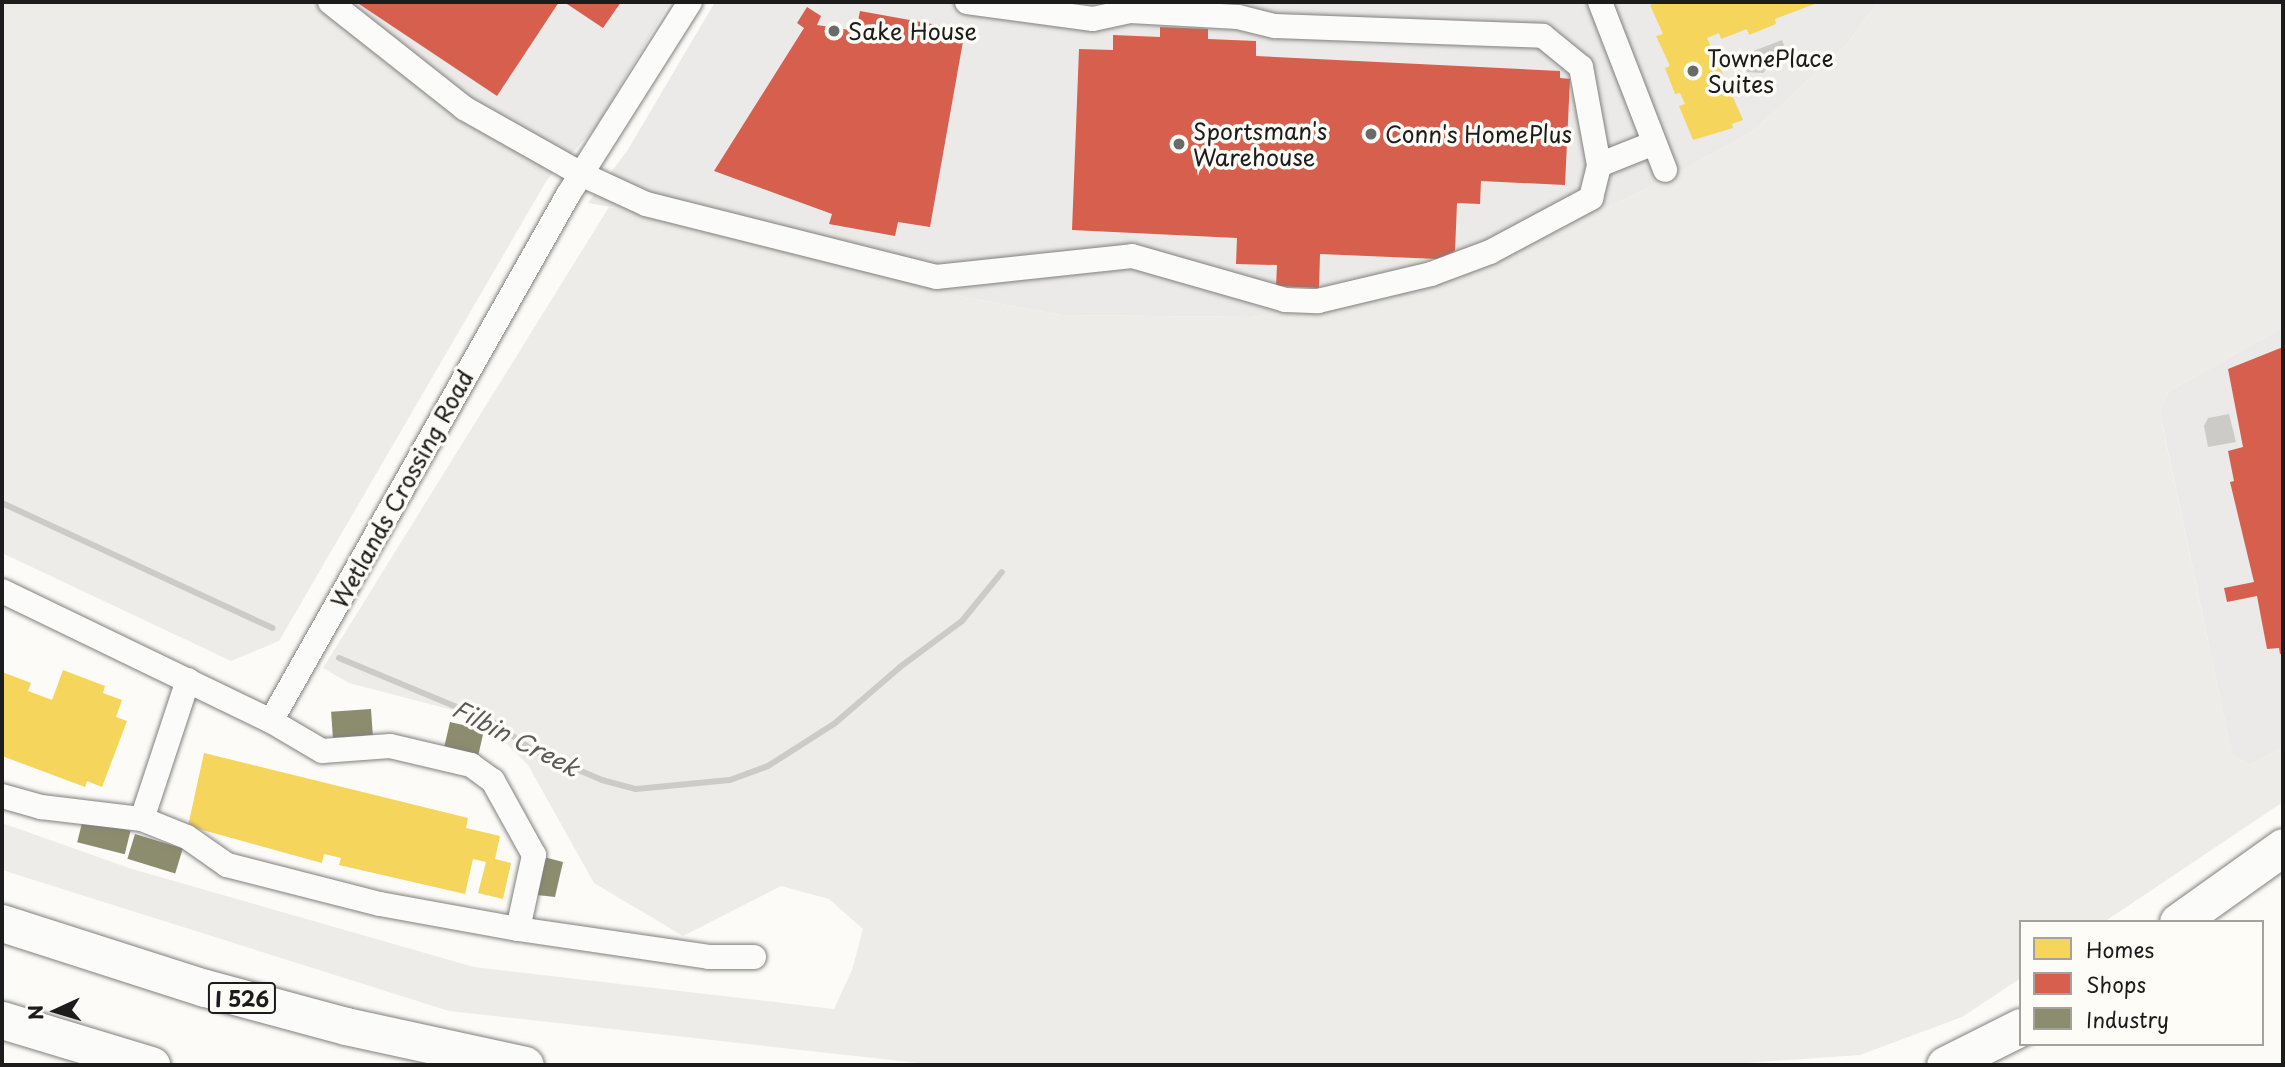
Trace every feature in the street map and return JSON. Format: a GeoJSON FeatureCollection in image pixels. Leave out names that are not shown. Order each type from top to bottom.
{"type":"FeatureCollection","features":[{"type":"Feature","properties":{"kind":"highway"},"geometry":{"type":"LineString","coordinates":[[2181,920],[2283,847]]}},
{"type":"Feature","properties":{"kind":"highway","name":"I 526"},"geometry":{"type":"LineString","coordinates":[[2,923],[333,1023],[525,1065]]}},
{"type":"Feature","properties":{"kind":"highway"},"geometry":{"type":"LineString","coordinates":[[2,1020],[151,1065]]}},
{"type":"Feature","properties":{"kind":"highway"},"geometry":{"type":"LineString","coordinates":[[1945,1065],[2019,1028]]}},
{"type":"Feature","properties":{"kind":"street"},"geometry":{"type":"LineString","coordinates":[[330,2],[464,108],[581,174],[646,204],[936,277],[1132,256],[1239,289],[1285,300],[1318,301],[1431,274],[1490,252],[1591,198],[1599,165],[1581,67],[1544,36],[1275,26],[1238,17],[1130,11],[1093,19],[967,2]]}},
{"type":"Feature","properties":{"kind":"street","name":"Wetlands Crossing Road"},"geometry":{"type":"LineString","coordinates":[[271,721],[581,174],[690,2]]}},
{"type":"Feature","properties":{"kind":"street"},"geometry":{"type":"LineString","coordinates":[[1600,2],[1665,170]]}},
{"type":"Feature","properties":{"kind":"street"},"geometry":{"type":"LineString","coordinates":[[1599,165],[1654,143]]}},
{"type":"Feature","properties":{"kind":"street"},"geometry":{"type":"LineString","coordinates":[[2,591],[271,721],[322,751],[390,746],[471,765],[493,781],[534,855],[518,929]]}},
{"type":"Feature","properties":{"kind":"street"},"geometry":{"type":"LineString","coordinates":[[142,819],[188,680]]}},
{"type":"Feature","properties":{"kind":"street"},"geometry":{"type":"LineString","coordinates":[[2,796],[41,807],[142,819],[187,837],[227,865],[380,904],[518,929],[696,955],[754,957]]}},
{"type":"Feature","properties":{"kind":"shaded area"},"geometry":{"type":"Polygon","coordinates":[[[2,2],[312,2],[547,180],[279,641],[231,661],[2,553],[2,2]]]}},
{"type":"Feature","properties":{"kind":"shaded area"},"geometry":{"type":"Polygon","coordinates":[[[312,2],[670,2],[596,127],[547,180],[312,2]]]}},
{"type":"Feature","properties":{"kind":"shaded area"},"geometry":{"type":"Polygon","coordinates":[[[715,2],[1878,2],[1846,45],[1752,132],[1659,183],[1424,294],[1251,317],[1061,315],[860,278],[645,213],[588,203],[627,151],[715,2]]]}},
{"type":"Feature","properties":{"kind":"shaded area"},"geometry":{"type":"Polygon","coordinates":[[[1878,2],[2283,2],[2283,327],[2168,392],[2160,414],[2232,755],[2250,765],[2283,747],[2283,802],[2107,920],[2019,920],[2019,979],[1962,1017],[1860,1055],[1744,1063],[937,1065],[449,1011],[2,870],[2,823],[132,869],[474,967],[834,1009],[852,970],[863,929],[829,899],[781,886],[683,936],[594,883],[528,765],[479,717],[349,683],[323,668],[609,207],[645,213],[860,278],[1061,315],[1251,317],[1424,294],[1659,183],[1752,132],[1846,45],[1878,2]]]}},
{"type":"Feature","properties":{"kind":"shaded area"},"geometry":{"type":"Polygon","coordinates":[[[1782,40],[1785,48],[1763,73],[1747,72],[1743,55],[1782,40]]]}},
{"type":"Feature","properties":{"kind":"shaded area"},"geometry":{"type":"Polygon","coordinates":[[[2283,327],[2283,747],[2250,765],[2232,755],[2160,413],[2168,392],[2283,327]]]}},
{"type":"Feature","properties":{"kind":"shaded area"},"geometry":{"type":"Polygon","coordinates":[[[2229,414],[2236,442],[2208,447],[2204,426],[2208,418],[2229,414]]]}},
{"type":"Feature","properties":{"kind":"building: Homes","name":"TownePlace Suites"},"geometry":{"type":"Polygon","coordinates":[[[1659,2],[1820,2],[1775,19],[1776,24],[1749,35],[1747,29],[1721,39],[1719,33],[1707,38],[1743,120],[1732,124],[1733,128],[1693,140],[1679,106],[1685,104],[1680,93],[1675,94],[1665,68],[1670,66],[1656,36],[1663,34],[1650,5],[1659,2]]]}},
{"type":"Feature","properties":{"kind":"building: Homes"},"geometry":{"type":"Polygon","coordinates":[[[63,670],[105,686],[103,693],[122,700],[116,717],[127,721],[102,787],[87,781],[85,787],[2,756],[2,672],[31,683],[28,691],[52,700],[63,670]]]}},
{"type":"Feature","properties":{"kind":"building: Homes"},"geometry":{"type":"Polygon","coordinates":[[[204,753],[468,818],[466,828],[500,836],[495,859],[511,863],[503,899],[478,893],[486,862],[473,859],[465,894],[339,865],[341,858],[324,854],[322,863],[188,826],[204,753]]]}},
{"type":"Feature","properties":{"kind":"building: Shops"},"geometry":{"type":"Polygon","coordinates":[[[356,2],[559,2],[497,96],[356,2]]]}},
{"type":"Feature","properties":{"kind":"building: Shops"},"geometry":{"type":"Polygon","coordinates":[[[564,2],[621,2],[603,28],[564,2]]]}},
{"type":"Feature","properties":{"kind":"building: Shops"},"geometry":{"type":"Polygon","coordinates":[[[807,7],[821,16],[817,25],[856,31],[860,11],[965,30],[930,227],[898,222],[895,236],[829,224],[832,214],[714,171],[804,28],[797,23],[807,7]]]}},
{"type":"Feature","properties":{"kind":"building: Shops"},"geometry":{"type":"Polygon","coordinates":[[[1160,27],[1208,29],[1208,39],[1256,41],[1256,56],[1560,71],[1560,78],[1570,79],[1565,185],[1481,181],[1480,204],[1457,203],[1455,251],[1438,259],[1320,254],[1319,288],[1276,286],[1277,265],[1236,264],[1237,238],[1072,230],[1079,49],[1113,50],[1113,35],[1160,37],[1160,27]]]}},
{"type":"Feature","properties":{"kind":"building: Shops"},"geometry":{"type":"Polygon","coordinates":[[[2283,347],[2283,654],[2280,654],[2279,648],[2267,649],[2257,596],[2227,602],[2224,588],[2254,582],[2230,482],[2234,481],[2228,451],[2243,447],[2228,369],[2283,347]]]}},
{"type":"Feature","properties":{"kind":"building: Industry"},"geometry":{"type":"Polygon","coordinates":[[[371,709],[373,735],[333,738],[331,712],[371,709]]]}},
{"type":"Feature","properties":{"kind":"building: Industry"},"geometry":{"type":"Polygon","coordinates":[[[450,722],[484,730],[478,755],[444,747],[450,722]]]}},
{"type":"Feature","properties":{"kind":"building: Industry"},"geometry":{"type":"Polygon","coordinates":[[[83,819],[131,831],[125,854],[77,842],[83,819]]]}},
{"type":"Feature","properties":{"kind":"building: Industry"},"geometry":{"type":"Polygon","coordinates":[[[135,834],[183,849],[175,873],[127,859],[135,834]]]}},
{"type":"Feature","properties":{"kind":"building: Industry"},"geometry":{"type":"Polygon","coordinates":[[[544,857],[563,862],[555,897],[537,895],[544,857]]]}},
{"type":"Feature","properties":{"kind":"waterway","name":"Filbin Creek"},"geometry":{"type":"LineString","coordinates":[[2,503],[273,628]]}},
{"type":"Feature","properties":{"kind":"waterway","name":"Filbin Creek"},"geometry":{"type":"LineString","coordinates":[[339,658],[493,722],[534,751],[602,780],[636,789],[730,780],[768,766],[834,724],[900,667],[962,621],[1002,572]]}},
{"type":"Feature","properties":{"kind":"place","name":"Sake House"},"geometry":{"type":"Point","coordinates":[834,31]}},
{"type":"Feature","properties":{"kind":"place","name":"TownePlace Suites"},"geometry":{"type":"Point","coordinates":[1693,71]}},
{"type":"Feature","properties":{"kind":"place","name":"Conn's HomePlus"},"geometry":{"type":"Point","coordinates":[1371,134]}},
{"type":"Feature","properties":{"kind":"place","name":"Sportsman's Warehouse"},"geometry":{"type":"Point","coordinates":[1179,144]}}]}
